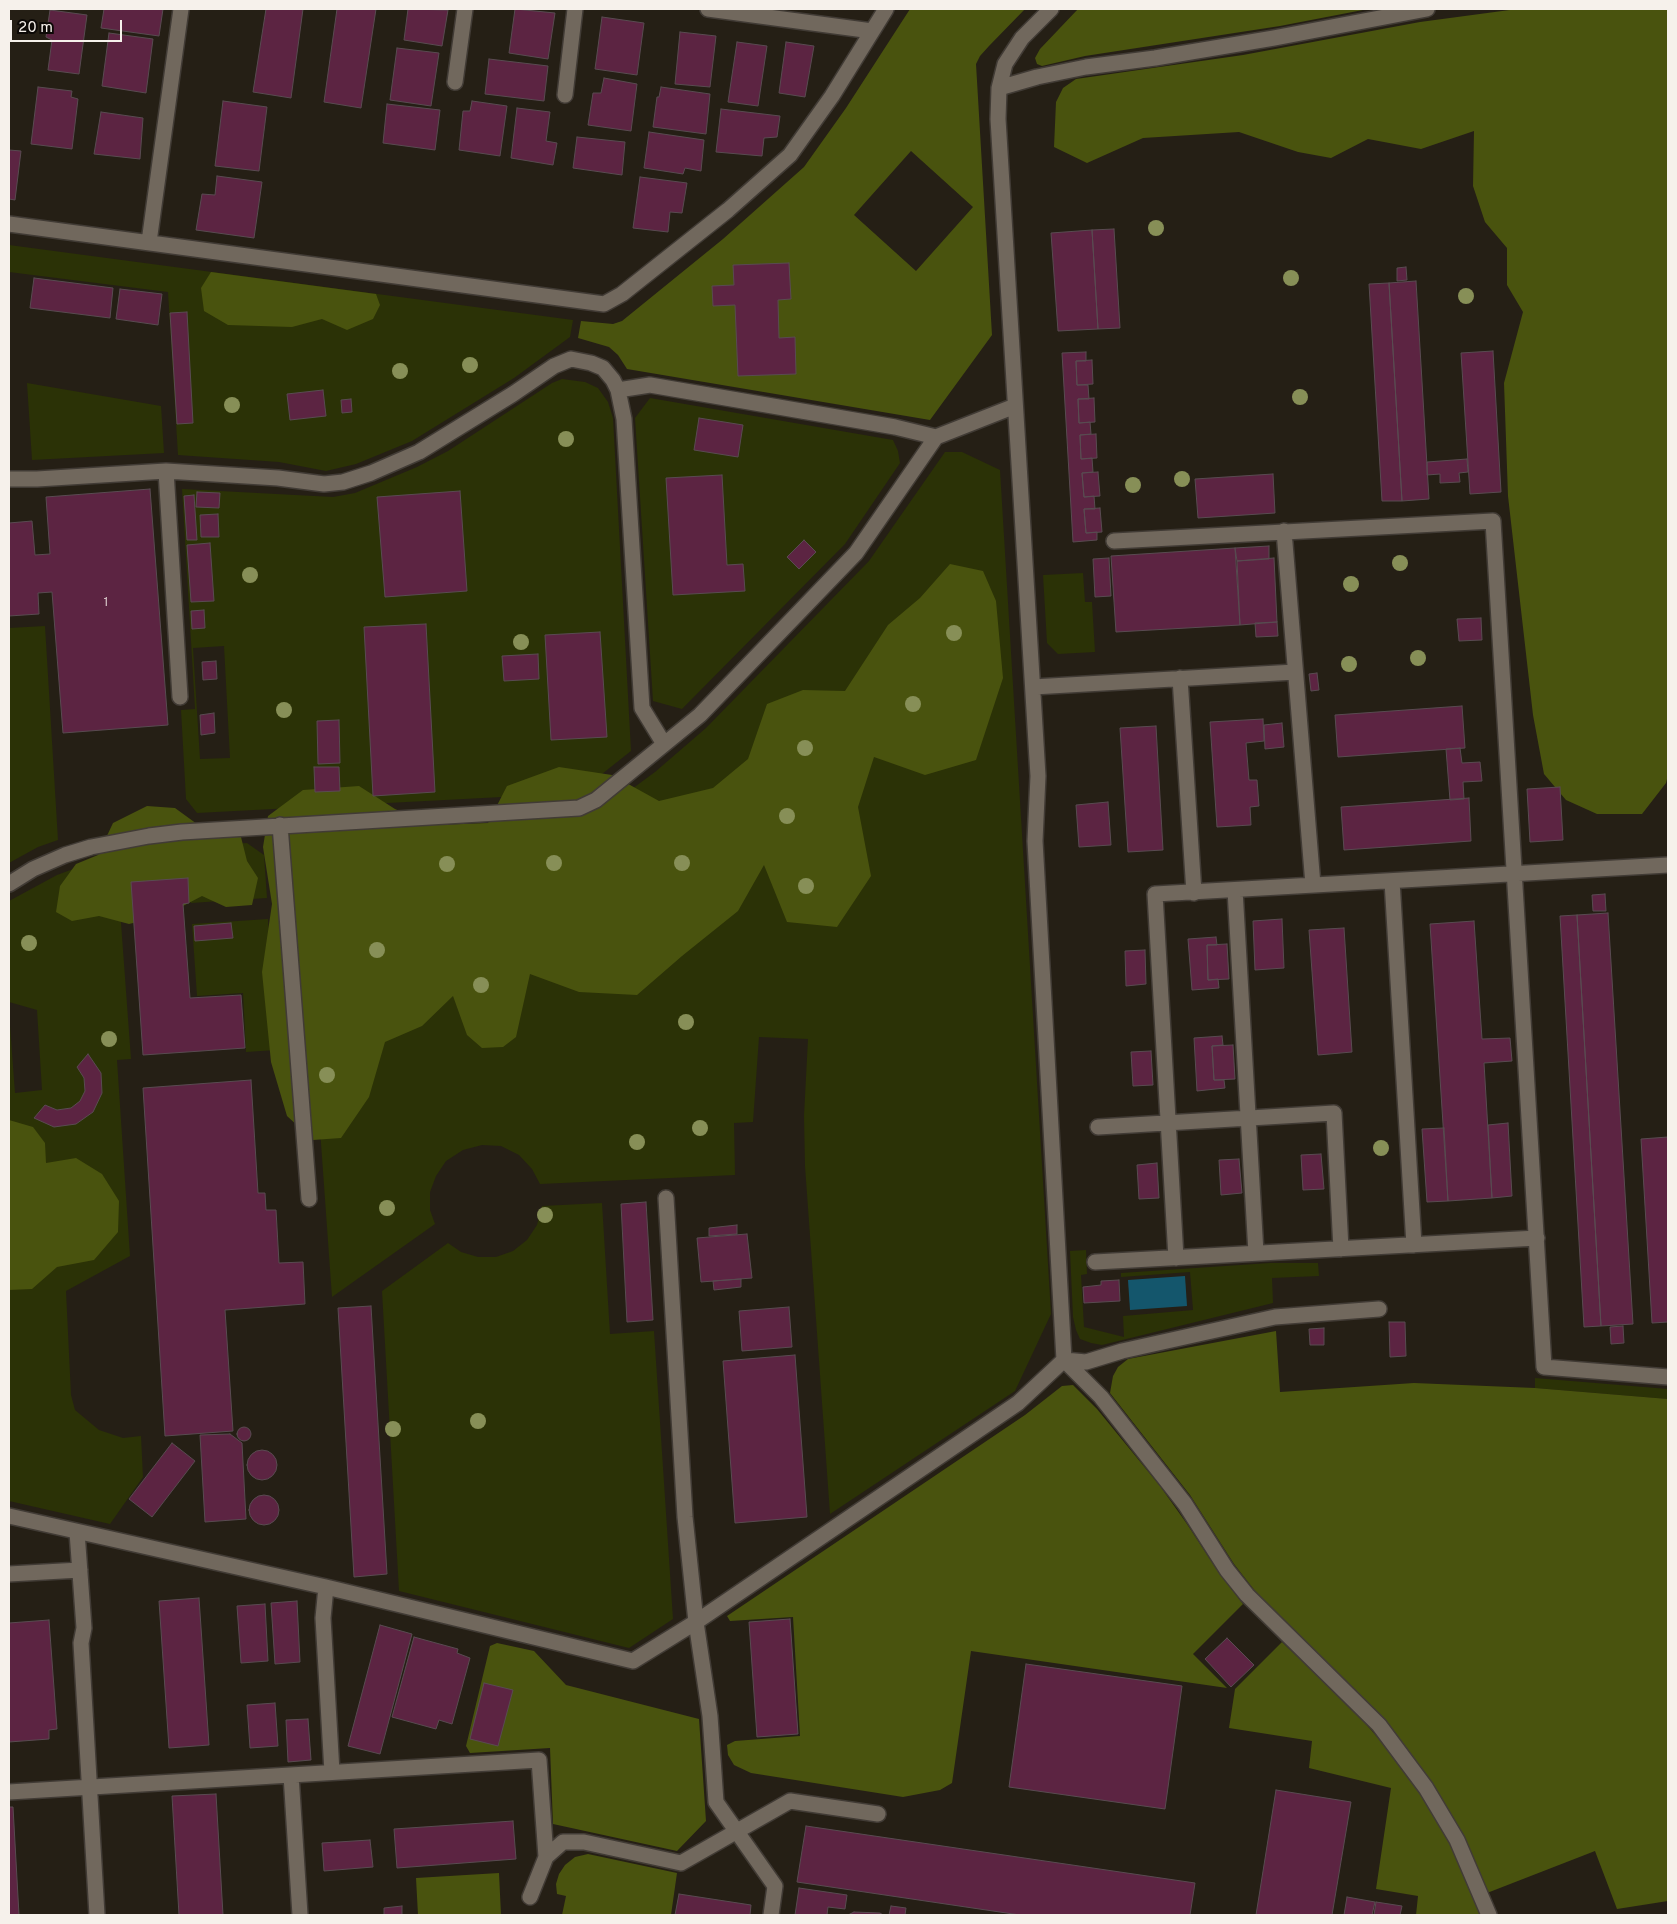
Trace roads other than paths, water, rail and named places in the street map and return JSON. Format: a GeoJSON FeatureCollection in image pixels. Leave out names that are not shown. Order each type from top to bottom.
{"type":"FeatureCollection","features":[{"type":"Feature","properties":{"kind":"street"},"geometry":{"type":"LineString","coordinates":[[149,242],[180,9]]}},
{"type":"Feature","properties":{"kind":"street"},"geometry":{"type":"LineString","coordinates":[[455,82],[464,9]]}},
{"type":"Feature","properties":{"kind":"street"},"geometry":{"type":"LineString","coordinates":[[565,95],[576,9]]}},
{"type":"Feature","properties":{"kind":"street"},"geometry":{"type":"LineString","coordinates":[[708,9],[872,31]]}},
{"type":"Feature","properties":{"kind":"street"},"geometry":{"type":"LineString","coordinates":[[9,224],[604,304],[622,294],[728,210],[790,155],[832,96],[886,9]]}},
{"type":"Feature","properties":{"kind":"street"},"geometry":{"type":"LineString","coordinates":[[1052,9],[1022,38],[1005,64],[998,88],[998,119],[1038,776],[1035,841],[1064,1360],[1101,1397],[1185,1504],[1228,1570],[1247,1595],[1379,1725],[1426,1788],[1457,1840],[1489,1915]]}},
{"type":"Feature","properties":{"kind":"street"},"geometry":{"type":"LineString","coordinates":[[998,88],[1037,76],[1274,38],[1427,9]]}},
{"type":"Feature","properties":{"kind":"street"},"geometry":{"type":"LineString","coordinates":[[9,478],[37,479],[166,472],[278,478],[324,484],[343,482],[371,473],[418,452],[513,394],[554,366],[571,359],[603,368],[613,380],[618,390],[624,419],[642,708],[664,744]]}},
{"type":"Feature","properties":{"kind":"street"},"geometry":{"type":"LineString","coordinates":[[618,390],[650,385],[895,427],[936,437]]}},
{"type":"Feature","properties":{"kind":"street"},"geometry":{"type":"LineString","coordinates":[[9,884],[65,855],[90,847],[149,836],[280,825],[579,808],[596,800],[700,715],[856,553],[936,437],[1015,406]]}},
{"type":"Feature","properties":{"kind":"street"},"geometry":{"type":"LineString","coordinates":[[166,472],[180,697]]}},
{"type":"Feature","properties":{"kind":"street"},"geometry":{"type":"LineString","coordinates":[[1114,541],[1493,521],[1544,1367],[1668,1377]]}},
{"type":"Feature","properties":{"kind":"street"},"geometry":{"type":"LineString","coordinates":[[1284,531],[1314,886]]}},
{"type":"Feature","properties":{"kind":"street"},"geometry":{"type":"LineString","coordinates":[[1032,687],[1295,672]]}},
{"type":"Feature","properties":{"kind":"street"},"geometry":{"type":"LineString","coordinates":[[1180,678],[1194,892]]}},
{"type":"Feature","properties":{"kind":"street"},"geometry":{"type":"LineString","coordinates":[[280,825],[309,1199]]}},
{"type":"Feature","properties":{"kind":"street"},"geometry":{"type":"LineString","coordinates":[[1176,1258],[1155,894],[1668,865]]}},
{"type":"Feature","properties":{"kind":"street"},"geometry":{"type":"LineString","coordinates":[[1392,881],[1414,1245]]}},
{"type":"Feature","properties":{"kind":"street"},"geometry":{"type":"LineString","coordinates":[[1234,890],[1256,1254]]}},
{"type":"Feature","properties":{"kind":"street"},"geometry":{"type":"LineString","coordinates":[[1098,1127],[1334,1113],[1341,1249]]}},
{"type":"Feature","properties":{"kind":"street"},"geometry":{"type":"LineString","coordinates":[[666,1198],[685,1517],[696,1622],[710,1716],[716,1802],[775,1886],[771,1915]]}},
{"type":"Feature","properties":{"kind":"street"},"geometry":{"type":"LineString","coordinates":[[1095,1262],[1537,1238]]}},
{"type":"Feature","properties":{"kind":"street"},"geometry":{"type":"LineString","coordinates":[[9,1516],[326,1587],[633,1661],[696,1622],[1018,1403],[1064,1360],[1086,1362],[1122,1351],[1275,1317],[1380,1309]]}},
{"type":"Feature","properties":{"kind":"street"},"geometry":{"type":"LineString","coordinates":[[77,1532],[84,1628],[81,1643],[97,1915]]}},
{"type":"Feature","properties":{"kind":"street"},"geometry":{"type":"LineString","coordinates":[[9,1574],[80,1570]]}},
{"type":"Feature","properties":{"kind":"street"},"geometry":{"type":"LineString","coordinates":[[326,1587],[323,1618],[332,1772]]}},
{"type":"Feature","properties":{"kind":"street"},"geometry":{"type":"LineString","coordinates":[[9,1792],[539,1760],[546,1857],[530,1897]]}},
{"type":"Feature","properties":{"kind":"street"},"geometry":{"type":"LineString","coordinates":[[291,1775],[300,1915]]}},
{"type":"Feature","properties":{"kind":"street"},"geometry":{"type":"LineString","coordinates":[[546,1857],[563,1842],[584,1842],[681,1863],[790,1801],[878,1814]]}},
{"type":"Feature","properties":{"kind":"water"},"geometry":{"type":"Polygon","coordinates":[[[1185,1276],[1187,1306],[1130,1310],[1128,1280],[1185,1276]]]}}]}
